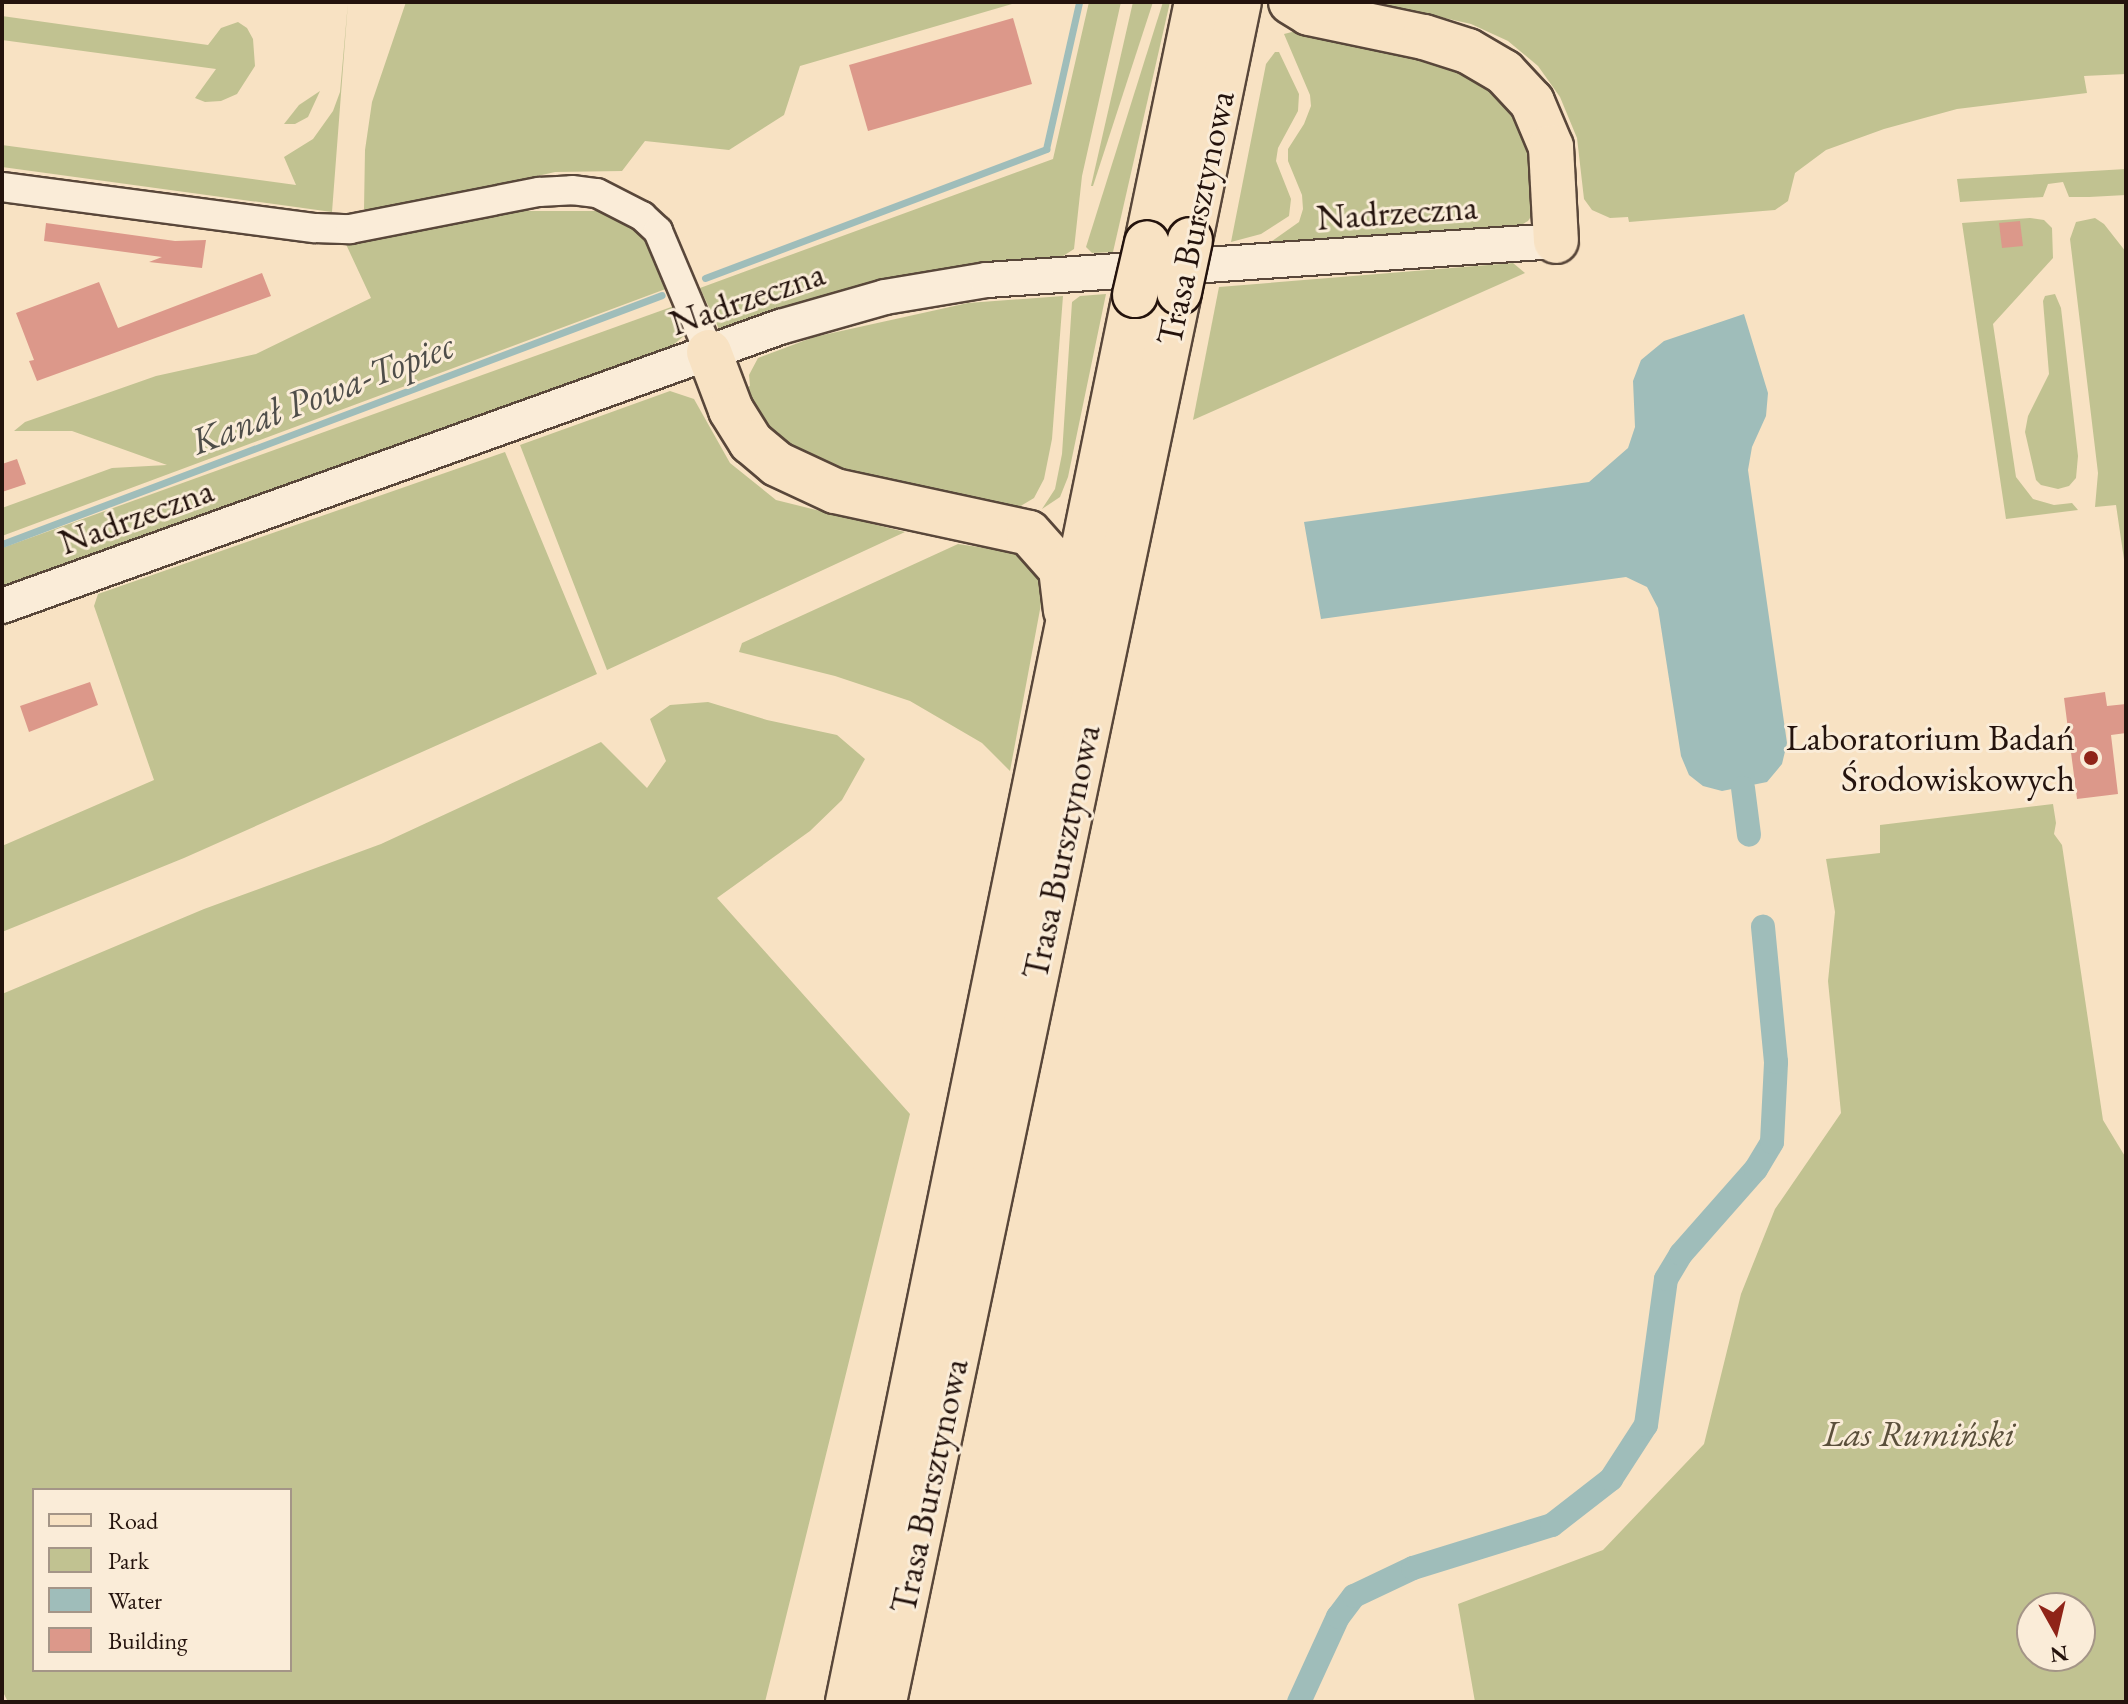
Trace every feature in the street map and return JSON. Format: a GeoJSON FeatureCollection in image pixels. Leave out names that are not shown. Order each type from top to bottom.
{"type":"FeatureCollection","features":[{"type":"Feature","properties":{"kind":"main road","name":"Trasa Bursztynowa"},"geometry":{"type":"LineString","coordinates":[[884,1702],[1044,845],[1068,630],[1197,2]]}},
{"type":"Feature","properties":{"kind":"main road","name":"Trasa Bursztynowa"},"geometry":{"type":"LineString","coordinates":[[848,1702],[1044,845],[1179,292],[1239,2]]}},
{"type":"Feature","properties":{"kind":"main road"},"geometry":{"type":"LineString","coordinates":[[1224,79],[1258,34],[1300,7],[1468,51],[1504,72],[1532,102],[1551,147],[1557,195],[1556,241]]}},
{"type":"Feature","properties":{"kind":"main road"},"geometry":{"type":"LineString","coordinates":[[709,352],[731,410],[751,442],[777,464],[835,491],[1029,533],[1061,569],[1068,630]]}},
{"type":"Feature","properties":{"kind":"main road"},"geometry":{"type":"LineString","coordinates":[[1029,533],[1067,508],[1075,491],[1104,454]]}},
{"type":"Feature","properties":{"kind":"street"},"geometry":{"type":"LineString","coordinates":[[2,187],[315,228],[350,229],[539,192],[572,190],[597,193],[642,216],[658,231],[709,352]]}},
{"type":"Feature","properties":{"kind":"street","name":"Nadrzeczna"},"geometry":{"type":"LineString","coordinates":[[2,606],[709,352],[852,304],[965,283],[1556,241]]}},
{"type":"Feature","properties":{"kind":"green space"},"geometry":{"type":"Polygon","coordinates":[[[348,2],[332,212],[2,167],[2,145],[296,185],[284,157],[313,139],[333,111],[340,92],[348,2]]]}},
{"type":"Feature","properties":{"kind":"green space"},"geometry":{"type":"Polygon","coordinates":[[[406,2],[1019,2],[800,66],[784,115],[729,150],[645,141],[622,171],[555,172],[386,211],[364,209],[365,150],[372,102],[406,2]]]}},
{"type":"Feature","properties":{"kind":"green space"},"geometry":{"type":"Polygon","coordinates":[[[1089,2],[1121,2],[1082,176],[1074,249],[1057,260],[869,285],[809,300],[729,329],[719,329],[700,288],[1053,159],[1089,2]]]}},
{"type":"Feature","properties":{"kind":"green space"},"geometry":{"type":"Polygon","coordinates":[[[1133,2],[1153,2],[1091,186],[1133,2]]]}},
{"type":"Feature","properties":{"kind":"green space"},"geometry":{"type":"Polygon","coordinates":[[[1163,2],[1170,2],[1113,252],[1092,253],[1086,247],[1163,2]]]}},
{"type":"Feature","properties":{"kind":"green space"},"geometry":{"type":"Polygon","coordinates":[[[1374,2],[2126,2],[2126,74],[2084,76],[2087,93],[1957,109],[1884,129],[1826,150],[1795,173],[1788,201],[1775,210],[1629,222],[1628,217],[1610,218],[1592,210],[1584,199],[1577,138],[1560,97],[1538,66],[1508,41],[1471,24],[1374,2]]]}},
{"type":"Feature","properties":{"kind":"green space"},"geometry":{"type":"Polygon","coordinates":[[[2,16],[208,45],[221,28],[238,22],[247,28],[253,39],[255,66],[237,94],[221,101],[205,102],[195,98],[216,69],[2,40],[2,16]]]}},
{"type":"Feature","properties":{"kind":"green space"},"geometry":{"type":"Polygon","coordinates":[[[1300,30],[1402,49],[1472,74],[1503,98],[1525,130],[1534,164],[1534,212],[1528,221],[1516,228],[1262,248],[1299,222],[1303,209],[1302,195],[1288,161],[1288,149],[1304,124],[1311,106],[1310,95],[1284,34],[1300,30]]]}},
{"type":"Feature","properties":{"kind":"green space"},"geometry":{"type":"Polygon","coordinates":[[[1275,52],[1279,52],[1299,94],[1298,111],[1278,148],[1276,161],[1291,199],[1289,216],[1261,234],[1231,242],[1266,64],[1275,52]]]}},
{"type":"Feature","properties":{"kind":"green space"},"geometry":{"type":"Polygon","coordinates":[[[320,91],[308,117],[295,124],[284,124],[299,105],[320,91]]]}},
{"type":"Feature","properties":{"kind":"green space"},"geometry":{"type":"Polygon","coordinates":[[[2126,169],[2126,195],[2069,197],[2063,182],[2048,184],[2043,197],[1960,202],[1957,179],[2126,169]]]}},
{"type":"Feature","properties":{"kind":"green space"},"geometry":{"type":"Polygon","coordinates":[[[523,211],[608,211],[644,223],[671,287],[2,536],[2,508],[112,468],[167,465],[72,431],[14,431],[25,422],[156,376],[256,354],[371,298],[344,240],[378,238],[523,211]]]}},
{"type":"Feature","properties":{"kind":"green space"},"geometry":{"type":"Polygon","coordinates":[[[2030,218],[2044,220],[2052,228],[2053,258],[1993,324],[2016,477],[2033,499],[2054,505],[2072,503],[2078,510],[2006,519],[1962,223],[2030,218]]]}},
{"type":"Feature","properties":{"kind":"green space"},"geometry":{"type":"Polygon","coordinates":[[[2095,218],[2104,224],[2126,252],[2126,573],[2116,505],[2095,507],[2098,473],[2070,239],[2076,222],[2095,218]]]}},
{"type":"Feature","properties":{"kind":"green space"},"geometry":{"type":"Polygon","coordinates":[[[1513,263],[1525,273],[1193,420],[1219,287],[1513,263]]]}},
{"type":"Feature","properties":{"kind":"green space"},"geometry":{"type":"Polygon","coordinates":[[[1106,294],[1068,477],[1060,497],[1042,509],[1055,489],[1062,454],[1072,302],[1080,296],[1106,294]]]}},
{"type":"Feature","properties":{"kind":"green space"},"geometry":{"type":"Polygon","coordinates":[[[2055,294],[2061,308],[2078,456],[2076,478],[2069,486],[2058,489],[2041,485],[2036,480],[2025,432],[2028,416],[2049,374],[2043,301],[2045,296],[2055,294]]]}},
{"type":"Feature","properties":{"kind":"green space"},"geometry":{"type":"Polygon","coordinates":[[[1063,296],[1052,439],[1044,479],[1034,498],[1012,511],[844,475],[799,455],[762,423],[743,389],[750,386],[749,375],[758,358],[814,337],[968,303],[1063,296]]]}},
{"type":"Feature","properties":{"kind":"green space"},"geometry":{"type":"Polygon","coordinates":[[[674,306],[684,324],[684,336],[668,349],[2,592],[2,548],[674,306]]]}},
{"type":"Feature","properties":{"kind":"green space"},"geometry":{"type":"Polygon","coordinates":[[[670,391],[694,399],[730,463],[776,500],[905,532],[607,670],[520,445],[670,391]]]}},
{"type":"Feature","properties":{"kind":"green space"},"geometry":{"type":"Polygon","coordinates":[[[505,452],[597,674],[184,858],[2,932],[2,846],[154,780],[94,606],[98,594],[505,452]]]}},
{"type":"Feature","properties":{"kind":"green space"},"geometry":{"type":"Polygon","coordinates":[[[958,544],[1012,552],[1038,572],[1044,588],[1010,771],[982,743],[910,701],[835,676],[739,652],[742,643],[958,544]]]}},
{"type":"Feature","properties":{"kind":"green space"},"geometry":{"type":"Polygon","coordinates":[[[708,702],[767,720],[837,735],[865,759],[842,800],[810,831],[717,898],[910,1114],[765,1702],[8,1702],[2,1690],[2,994],[204,909],[381,844],[601,742],[647,788],[666,761],[650,719],[670,705],[708,702]]]}},
{"type":"Feature","properties":{"kind":"green space","name":"Las Rumiński"},"geometry":{"type":"Polygon","coordinates":[[[2053,804],[2054,834],[2062,845],[2103,1120],[2126,1158],[2126,1702],[1475,1702],[1458,1604],[1603,1550],[1704,1444],[1741,1294],[1775,1209],[1841,1113],[1828,981],[1835,912],[1826,859],[1880,853],[1880,825],[2053,804]]]}},
{"type":"Feature","properties":{"kind":"water"},"geometry":{"type":"Polygon","coordinates":[[[1744,314],[1768,393],[1766,416],[1752,447],[1748,470],[1787,743],[1782,764],[1767,782],[1722,791],[1703,786],[1689,775],[1681,756],[1658,608],[1647,587],[1626,577],[1321,619],[1304,522],[1589,482],[1628,448],[1635,427],[1633,381],[1641,360],[1664,341],[1744,314]]]}},
{"type":"Feature","properties":{"kind":"building"},"geometry":{"type":"Polygon","coordinates":[[[1013,18],[1032,84],[868,131],[849,65],[1013,18]]]}},
{"type":"Feature","properties":{"kind":"building"},"geometry":{"type":"Polygon","coordinates":[[[2020,221],[2023,246],[2002,248],[1999,223],[2020,221]]]}},
{"type":"Feature","properties":{"kind":"building"},"geometry":{"type":"Polygon","coordinates":[[[46,223],[175,241],[206,240],[202,268],[149,262],[162,257],[44,241],[46,223]]]}},
{"type":"Feature","properties":{"kind":"building"},"geometry":{"type":"Polygon","coordinates":[[[262,273],[271,296],[37,381],[29,361],[34,360],[16,313],[99,282],[118,328],[262,273]]]}},
{"type":"Feature","properties":{"kind":"building"},"geometry":{"type":"Polygon","coordinates":[[[17,459],[26,484],[2,492],[2,464],[17,459]]]}},
{"type":"Feature","properties":{"kind":"building"},"geometry":{"type":"Polygon","coordinates":[[[90,682],[98,705],[29,732],[20,706],[90,682]]]}},
{"type":"Feature","properties":{"kind":"building"},"geometry":{"type":"Polygon","coordinates":[[[2105,692],[2107,706],[2126,704],[2126,733],[2111,735],[2118,794],[2077,799],[2064,698],[2105,692]]]}},
{"type":"Feature","properties":{"kind":"waterway","name":"Kanał Powa-Topiec"},"geometry":{"type":"LineString","coordinates":[[705,278],[1046,149],[1079,2]]}},
{"type":"Feature","properties":{"kind":"waterway","name":"Kanał Powa-Topiec"},"geometry":{"type":"LineString","coordinates":[[2,544],[662,295]]}},
{"type":"Feature","properties":{"kind":"waterway"},"geometry":{"type":"LineString","coordinates":[[1743,788],[1749,835]]}},
{"type":"Feature","properties":{"kind":"waterway"},"geometry":{"type":"LineString","coordinates":[[1299,1702],[1338,1617],[1354,1596],[1413,1568],[1552,1525],[1611,1479],[1646,1425],[1666,1279],[1681,1254],[1756,1169],[1772,1142],[1776,1062],[1763,927]]}},
{"type":"Feature","properties":{"kind":"place","name":"Laboratorium Badań Środowiskowych"},"geometry":{"type":"Point","coordinates":[2091,758]}}]}
